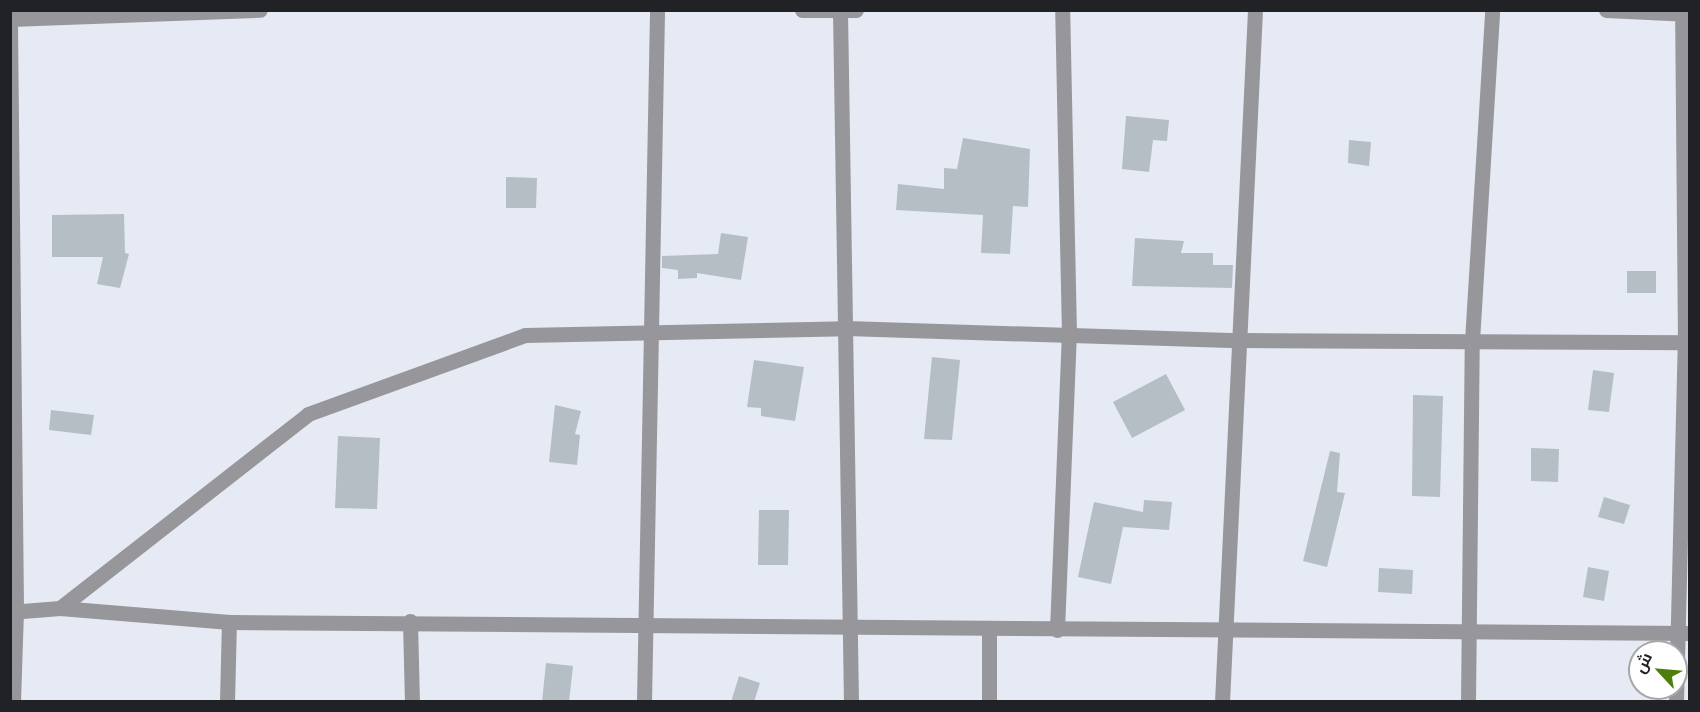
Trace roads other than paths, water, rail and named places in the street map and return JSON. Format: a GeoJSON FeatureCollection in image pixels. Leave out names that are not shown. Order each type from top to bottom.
{"type":"FeatureCollection","features":[{"type":"Feature","properties":{"kind":"street"},"geometry":{"type":"LineString","coordinates":[[10,19],[260,10]]}},
{"type":"Feature","properties":{"kind":"street"},"geometry":{"type":"LineString","coordinates":[[644,702],[643,624],[657,10]]}},
{"type":"Feature","properties":{"kind":"street"},"geometry":{"type":"LineString","coordinates":[[802,10],[856,10]]}},
{"type":"Feature","properties":{"kind":"street"},"geometry":{"type":"LineString","coordinates":[[1057,630],[1069,335],[1062,10]]}},
{"type":"Feature","properties":{"kind":"street"},"geometry":{"type":"LineString","coordinates":[[1222,702],[1223,632],[1255,10]]}},
{"type":"Feature","properties":{"kind":"street"},"geometry":{"type":"LineString","coordinates":[[1468,702],[1472,341],[1492,10]]}},
{"type":"Feature","properties":{"kind":"street"},"geometry":{"type":"LineString","coordinates":[[1606,10],[1684,13],[1688,342],[1683,633],[1676,702]]}},
{"type":"Feature","properties":{"kind":"street"},"geometry":{"type":"LineString","coordinates":[[840,11],[851,702]]}},
{"type":"Feature","properties":{"kind":"street"},"geometry":{"type":"LineString","coordinates":[[10,25],[13,702]]}},
{"type":"Feature","properties":{"kind":"street"},"geometry":{"type":"LineString","coordinates":[[60,608],[308,414],[525,335],[846,328],[1238,340],[1688,342]]}},
{"type":"Feature","properties":{"kind":"street"},"geometry":{"type":"LineString","coordinates":[[13,611],[60,608],[229,622],[410,621],[1223,632],[1683,633]]}},
{"type":"Feature","properties":{"kind":"street"},"geometry":{"type":"LineString","coordinates":[[410,621],[412,702]]}},
{"type":"Feature","properties":{"kind":"street"},"geometry":{"type":"LineString","coordinates":[[227,702],[229,622]]}},
{"type":"Feature","properties":{"kind":"street"},"geometry":{"type":"LineString","coordinates":[[989,629],[989,702]]}}]}
